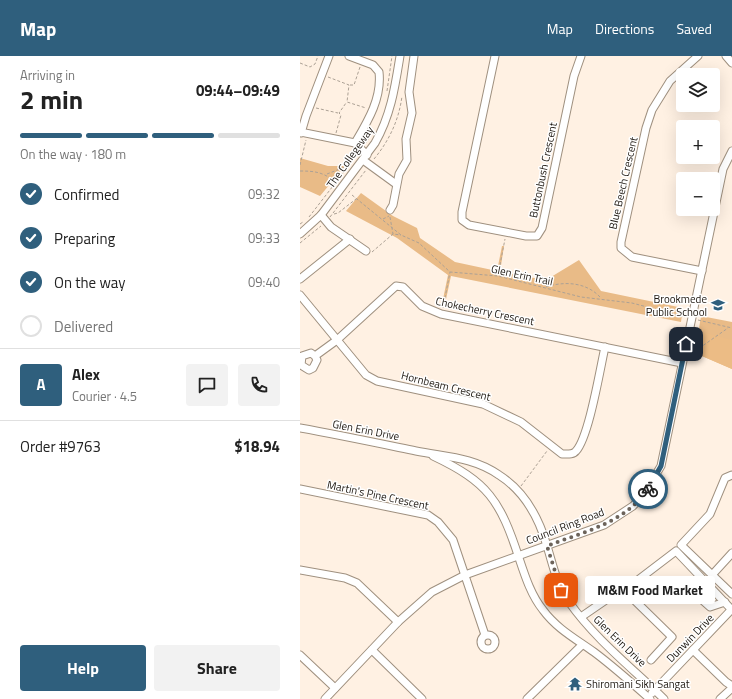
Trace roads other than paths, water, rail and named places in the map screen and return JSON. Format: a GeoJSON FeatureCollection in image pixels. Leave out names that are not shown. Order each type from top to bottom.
{"type":"FeatureCollection","features":[{"type":"Feature","properties":{"kind":"street"},"geometry":{"type":"LineString","coordinates":[[329,56],[309,106],[303,133],[355,143],[365,158],[396,184]]}},
{"type":"Feature","properties":{"kind":"street"},"geometry":{"type":"LineString","coordinates":[[349,56],[377,68],[379,72],[378,92],[373,110],[365,128],[355,143]]}},
{"type":"Feature","properties":{"kind":"street","name":"The Collegeway"},"geometry":{"type":"LineString","coordinates":[[300,234],[321,215],[365,158],[382,130],[388,116],[400,56]]}},
{"type":"Feature","properties":{"kind":"street"},"geometry":{"type":"LineString","coordinates":[[390,210],[393,205],[396,184],[407,160],[406,139],[412,113],[409,92],[414,56]]}},
{"type":"Feature","properties":{"kind":"street","name":"Buttonbush Crescent"},"geometry":{"type":"LineString","coordinates":[[495,56],[462,212],[462,220],[469,225],[537,236],[542,228],[574,76],[581,56]]}},
{"type":"Feature","properties":{"kind":"street","name":"Blue Beech Crescent"},"geometry":{"type":"LineString","coordinates":[[698,56],[670,81],[652,110],[646,128],[621,242],[621,248],[632,257],[702,271]]}},
{"type":"Feature","properties":{"kind":"street"},"geometry":{"type":"LineString","coordinates":[[726,56],[732,63]]}},
{"type":"Feature","properties":{"kind":"street","name":"Council Ring Road"},"geometry":{"type":"LineString","coordinates":[[325,699],[398,622],[432,592],[465,575],[604,525],[633,506],[644,494],[661,466],[723,169],[732,151]]}},
{"type":"Feature","properties":{"kind":"street"},"geometry":{"type":"LineString","coordinates":[[321,215],[330,227],[366,251]]}},
{"type":"Feature","properties":{"kind":"street"},"geometry":{"type":"LineString","coordinates":[[300,279],[350,239]]}},
{"type":"Feature","properties":{"kind":"street","name":"Chokecherry Crescent"},"geometry":{"type":"LineString","coordinates":[[315,356],[337,340],[396,286],[403,287],[422,306],[441,314],[682,363]]}},
{"type":"Feature","properties":{"kind":"street","name":"Hornbeam Crescent"},"geometry":{"type":"LineString","coordinates":[[300,295],[366,375],[377,381],[483,404],[521,422],[552,444],[562,454],[576,452],[585,436],[605,347]]}},
{"type":"Feature","properties":{"kind":"street","name":"Glen Erin Drive"},"geometry":{"type":"LineString","coordinates":[[300,428],[427,453],[471,460],[500,475],[517,491],[534,514],[547,546],[561,590],[597,636],[664,699]]}},
{"type":"Feature","properties":{"kind":"street","name":"Glen Erin Drive"},"geometry":{"type":"LineString","coordinates":[[427,453],[462,470],[481,486],[502,511],[531,592],[543,610],[559,627],[621,672],[648,698]]}},
{"type":"Feature","properties":{"kind":"street"},"geometry":{"type":"LineString","coordinates":[[732,475],[725,478],[710,514],[681,546],[732,594]]}},
{"type":"Feature","properties":{"kind":"street","name":"Martin's Pine Crescent"},"geometry":{"type":"LineString","coordinates":[[300,489],[428,515],[438,522],[453,540],[485,635]]}},
{"type":"Feature","properties":{"kind":"street"},"geometry":{"type":"LineString","coordinates":[[581,617],[634,583],[676,551],[732,609]]}},
{"type":"Feature","properties":{"kind":"street"},"geometry":{"type":"LineString","coordinates":[[712,575],[732,553]]}},
{"type":"Feature","properties":{"kind":"street"},"geometry":{"type":"LineString","coordinates":[[300,570],[346,578],[357,583],[398,622]]}},
{"type":"Feature","properties":{"kind":"street"},"geometry":{"type":"LineString","coordinates":[[702,579],[692,591],[710,607],[725,602]]}},
{"type":"Feature","properties":{"kind":"street"},"geometry":{"type":"LineString","coordinates":[[623,589],[672,637],[651,660]]}},
{"type":"Feature","properties":{"kind":"street","name":"Dunwin Drive"},"geometry":{"type":"LineString","coordinates":[[648,698],[732,609]]}},
{"type":"Feature","properties":{"kind":"street"},"geometry":{"type":"LineString","coordinates":[[527,699],[582,645]]}},
{"type":"Feature","properties":{"kind":"street"},"geometry":{"type":"LineString","coordinates":[[372,650],[422,699]]}},
{"type":"Feature","properties":{"kind":"street"},"geometry":{"type":"LineString","coordinates":[[693,650],[732,687],[720,699]]}},
{"type":"Feature","properties":{"kind":"street"},"geometry":{"type":"LineString","coordinates":[[300,655],[335,688]]}},
{"type":"Feature","properties":{"kind":"place","name":"Brookmede Public School"},"geometry":{"type":"Point","coordinates":[718,305]}},
{"type":"Feature","properties":{"kind":"place","name":"M&M Food Market"},"geometry":{"type":"Point","coordinates":[561,590]}},
{"type":"Feature","properties":{"kind":"place","name":"Shiromani Sikh Sangat"},"geometry":{"type":"Point","coordinates":[575,684]}}]}
